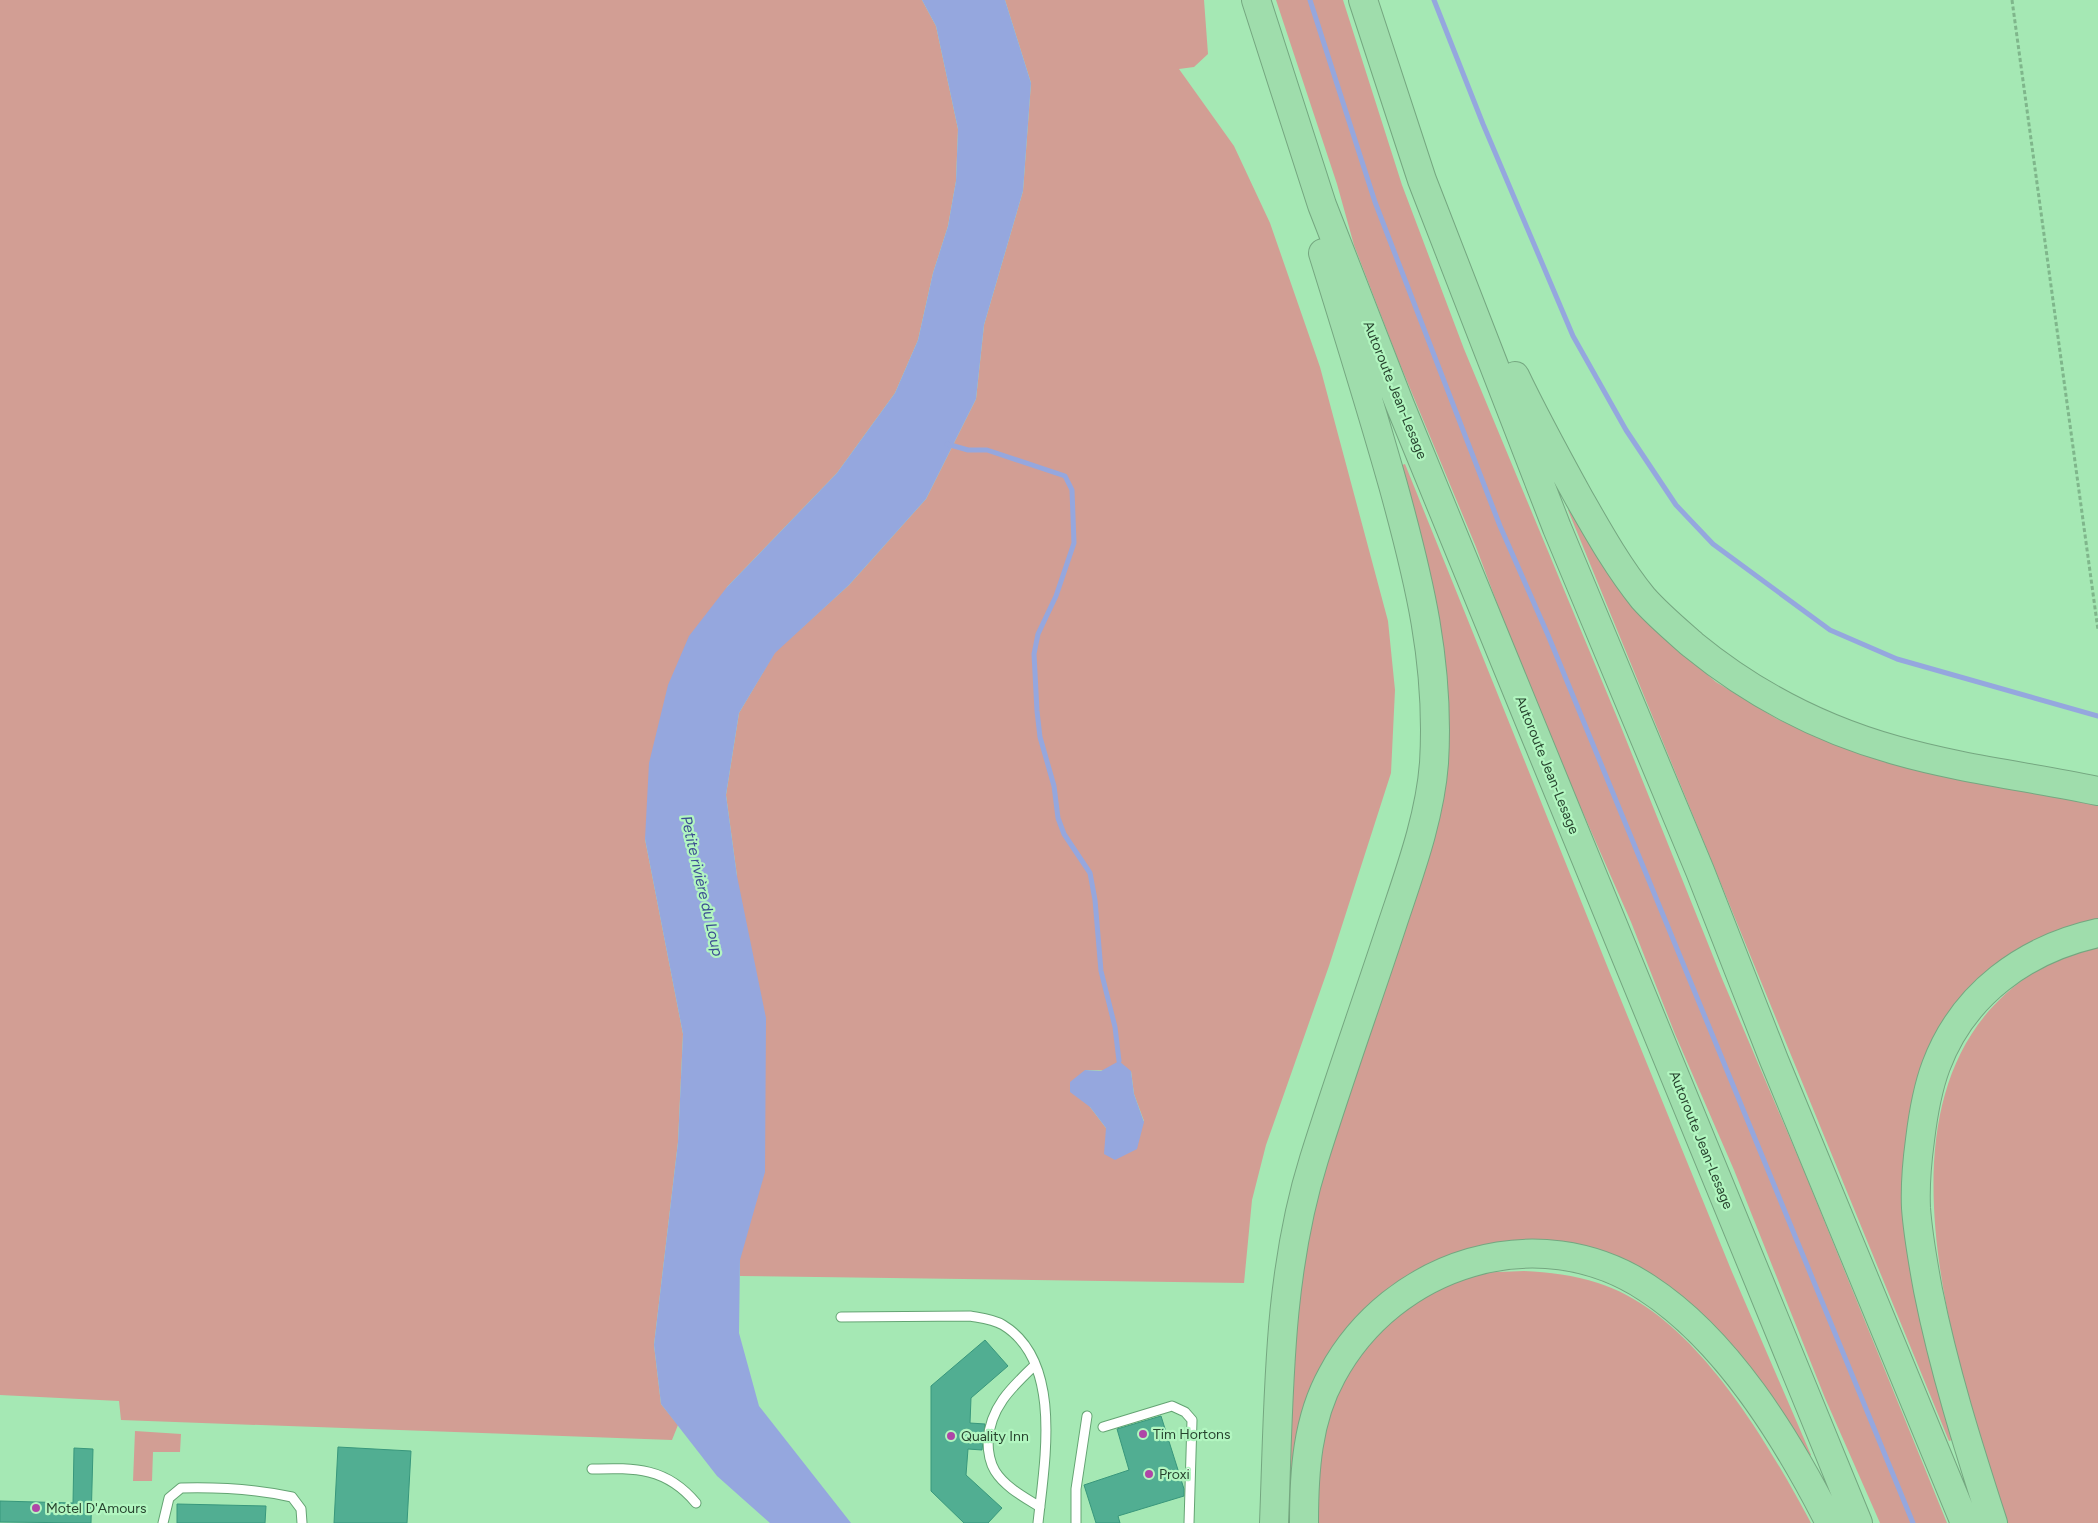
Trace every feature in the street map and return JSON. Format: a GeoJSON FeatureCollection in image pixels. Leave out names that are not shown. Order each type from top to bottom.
{"type":"FeatureCollection","features":[{"type":"Feature","properties":{"kind":"highway"},"geometry":{"type":"LineString","coordinates":[[1255,0],[1288,133],[1374,418],[1413,556],[1435,681],[1434,768],[1421,830],[1408,878],[1313,1160],[1291,1249],[1281,1331],[1274,1523]]}},
{"type":"Feature","properties":{"kind":"highway","name":"Autoroute Jean-Lesage"},"geometry":{"type":"LineString","coordinates":[[1255,0],[1322,205],[1396,396],[1858,1523]]}},
{"type":"Feature","properties":{"kind":"highway"},"geometry":{"type":"LineString","coordinates":[[1363,0],[1422,180],[1557,528],[1700,871],[1774,1060],[1965,1523]]}},
{"type":"Feature","properties":{"kind":"highway"},"geometry":{"type":"LineString","coordinates":[[1422,180],[1554,453],[1615,561],[1644,599],[1675,629],[1717,664],[1763,696],[1806,719],[1847,735],[1897,751],[2098,791]]}},
{"type":"Feature","properties":{"kind":"highway"},"geometry":{"type":"LineString","coordinates":[[1993,1523],[1953,1397],[1923,1261],[1916,1208],[1917,1163],[1922,1124],[1936,1065],[1960,1021],[1976,1000],[1999,978],[2051,946],[2098,932]]}},
{"type":"Feature","properties":{"kind":"highway"},"geometry":{"type":"LineString","coordinates":[[1304,1523],[1307,1451],[1313,1425],[1331,1376],[1346,1350],[1364,1329],[1404,1294],[1430,1278],[1480,1259],[1532,1252],[1576,1258],[1624,1274],[1647,1287],[1692,1324],[1721,1354],[1764,1410],[1799,1466],[1830,1523]]}},
{"type":"Feature","properties":{"kind":"lane"},"geometry":{"type":"LineString","coordinates":[[841,1317],[970,1316],[991,1320],[1015,1334],[1035,1365],[1045,1404],[1046,1426],[1038,1523]]}},
{"type":"Feature","properties":{"kind":"lane"},"geometry":{"type":"LineString","coordinates":[[1035,1365],[1010,1389],[999,1403],[989,1431],[988,1453],[996,1472],[1007,1485],[1040,1507]]}},
{"type":"Feature","properties":{"kind":"lane"},"geometry":{"type":"LineString","coordinates":[[1103,1428],[1172,1406],[1192,1420],[1189,1523]]}},
{"type":"Feature","properties":{"kind":"lane"},"geometry":{"type":"LineString","coordinates":[[1076,1523],[1076,1489],[1087,1416]]}},
{"type":"Feature","properties":{"kind":"lane"},"geometry":{"type":"LineString","coordinates":[[592,1469],[633,1469],[650,1472],[677,1484],[696,1503]]}},
{"type":"Feature","properties":{"kind":"lane"},"geometry":{"type":"LineString","coordinates":[[163,1523],[169,1498],[180,1488],[205,1488],[245,1490],[292,1497],[301,1509],[302,1523]]}},
{"type":"Feature","properties":{"kind":"path"},"geometry":{"type":"LineString","coordinates":[[2012,0],[2098,630]]}},
{"type":"Feature","properties":{"kind":"shaded area"},"geometry":{"type":"Polygon","coordinates":[[[0,0],[922,0],[936,26],[958,129],[956,181],[948,226],[933,273],[918,340],[895,393],[837,473],[727,587],[645,839],[683,1034],[678,1142],[654,1345],[661,1404],[678,1425],[672,1440],[121,1420],[119,1401],[0,1395],[0,0]]]}},
{"type":"Feature","properties":{"kind":"shaded area"},"geometry":{"type":"Polygon","coordinates":[[[1005,0],[1204,0],[1208,54],[1194,67],[1179,69],[1234,146],[1270,223],[1320,367],[1388,621],[1395,690],[1391,773],[1329,966],[1266,1145],[1252,1200],[1244,1283],[740,1276],[737,876],[726,795],[739,713],[775,652],[849,585],[926,499],[976,399],[984,325],[1023,191],[1031,83],[1005,0]],[[1085,1070],[1090,1107],[1106,1128],[1144,1121],[1134,1094],[1131,1071],[1085,1070]]]}},
{"type":"Feature","properties":{"kind":"shaded area"},"geometry":{"type":"Polygon","coordinates":[[[1276,0],[1343,0],[1402,185],[1464,349],[1619,722],[1723,981],[1804,1171],[1947,1523],[1880,1523],[1825,1398],[1734,1170],[1675,1034],[1631,922],[1569,781],[1504,622],[1476,547],[1397,357],[1354,245],[1337,184],[1276,0]]]}},
{"type":"Feature","properties":{"kind":"shaded area"},"geometry":{"type":"Polygon","coordinates":[[[1405,464],[1732,1272],[1811,1455],[1806,1458],[1743,1360],[1725,1338],[1681,1298],[1519,1243],[1346,1335],[1295,1523],[1287,1523],[1293,1313],[1320,1182],[1447,754],[1449,710],[1443,650],[1399,466],[1405,464]]]}},
{"type":"Feature","properties":{"kind":"shaded area"},"geometry":{"type":"Polygon","coordinates":[[[1574,507],[1669,642],[1716,682],[1777,719],[1827,740],[2098,801],[2098,920],[2064,928],[2038,940],[1916,1097],[1955,1439],[1949,1441],[1568,510],[1574,507]]]}},
{"type":"Feature","properties":{"kind":"shaded area"},"geometry":{"type":"Polygon","coordinates":[[[2098,946],[2098,1523],[2007,1523],[1963,1378],[1945,1296],[1934,1214],[1937,1136],[1956,1064],[1996,1003],[2062,957],[2098,946]]]}},
{"type":"Feature","properties":{"kind":"shaded area"},"geometry":{"type":"Polygon","coordinates":[[[1524,1271],[1561,1274],[1598,1283],[1633,1299],[1665,1321],[1696,1350],[1724,1383],[1772,1455],[1811,1523],[1316,1523],[1318,1484],[1328,1421],[1337,1396],[1365,1350],[1383,1330],[1404,1312],[1426,1296],[1450,1284],[1474,1275],[1492,1272],[1524,1271]]]}},
{"type":"Feature","properties":{"kind":"shaded area"},"geometry":{"type":"Polygon","coordinates":[[[135,1431],[181,1434],[180,1452],[153,1452],[152,1481],[133,1481],[135,1431]]]}},
{"type":"Feature","properties":{"kind":"water","name":"Petite rivière du Loup"},"geometry":{"type":"Polygon","coordinates":[[[922,0],[1005,0],[1031,83],[1023,191],[984,325],[976,399],[926,499],[849,585],[775,653],[739,713],[726,795],[737,876],[766,1018],[765,1172],[740,1260],[739,1333],[759,1406],[851,1523],[770,1523],[717,1476],[661,1404],[654,1345],[678,1142],[683,1034],[645,839],[649,763],[668,685],[689,636],[727,587],[837,473],[895,393],[918,340],[933,273],[948,226],[956,181],[958,129],[936,26],[922,0]]]}},
{"type":"Feature","properties":{"kind":"water"},"geometry":{"type":"Polygon","coordinates":[[[1119,1061],[1131,1071],[1134,1094],[1144,1122],[1137,1149],[1115,1160],[1104,1154],[1106,1128],[1090,1107],[1070,1092],[1070,1082],[1085,1070],[1101,1071],[1119,1061]]]}},
{"type":"Feature","properties":{"kind":"building"},"geometry":{"type":"Polygon","coordinates":[[[985,1340],[1008,1366],[971,1398],[970,1423],[985,1424],[982,1450],[968,1449],[966,1475],[1002,1508],[988,1523],[964,1523],[931,1491],[931,1386],[985,1340]]]}},
{"type":"Feature","properties":{"kind":"building"},"geometry":{"type":"Polygon","coordinates":[[[1161,1416],[1184,1489],[1184,1496],[1118,1516],[1120,1523],[1096,1523],[1084,1485],[1129,1470],[1117,1429],[1161,1416]]]}},
{"type":"Feature","properties":{"kind":"building"},"geometry":{"type":"Polygon","coordinates":[[[338,1447],[411,1451],[407,1523],[334,1523],[338,1447]]]}},
{"type":"Feature","properties":{"kind":"building"},"geometry":{"type":"Polygon","coordinates":[[[74,1448],[93,1449],[91,1523],[0,1522],[0,1501],[73,1503],[74,1448]]]}},
{"type":"Feature","properties":{"kind":"building"},"geometry":{"type":"Polygon","coordinates":[[[177,1504],[266,1506],[265,1523],[177,1523],[177,1504]]]}},
{"type":"Feature","properties":{"kind":"waterway"},"geometry":{"type":"LineString","coordinates":[[1310,0],[1375,202],[1500,526],[1548,635],[1913,1523]]}},
{"type":"Feature","properties":{"kind":"waterway"},"geometry":{"type":"LineString","coordinates":[[1434,0],[1483,124],[1573,336],[1626,430],[1676,505],[1713,544],[1830,630],[1897,659],[2098,716]]}},
{"type":"Feature","properties":{"kind":"waterway"},"geometry":{"type":"LineString","coordinates":[[947,444],[968,450],[987,450],[1065,476],[1072,490],[1074,543],[1056,596],[1038,634],[1034,654],[1037,711],[1040,737],[1054,786],[1058,818],[1064,834],[1090,873],[1095,900],[1101,971],[1115,1027],[1119,1061]]}},
{"type":"Feature","properties":{"kind":"place","name":"Tim Hortons"},"geometry":{"type":"Point","coordinates":[1143,1434]}},
{"type":"Feature","properties":{"kind":"place","name":"Quality Inn"},"geometry":{"type":"Point","coordinates":[951,1436]}},
{"type":"Feature","properties":{"kind":"place","name":"Proxi"},"geometry":{"type":"Point","coordinates":[1149,1474]}},
{"type":"Feature","properties":{"kind":"place","name":"Motel D'Amours"},"geometry":{"type":"Point","coordinates":[36,1508]}}]}
